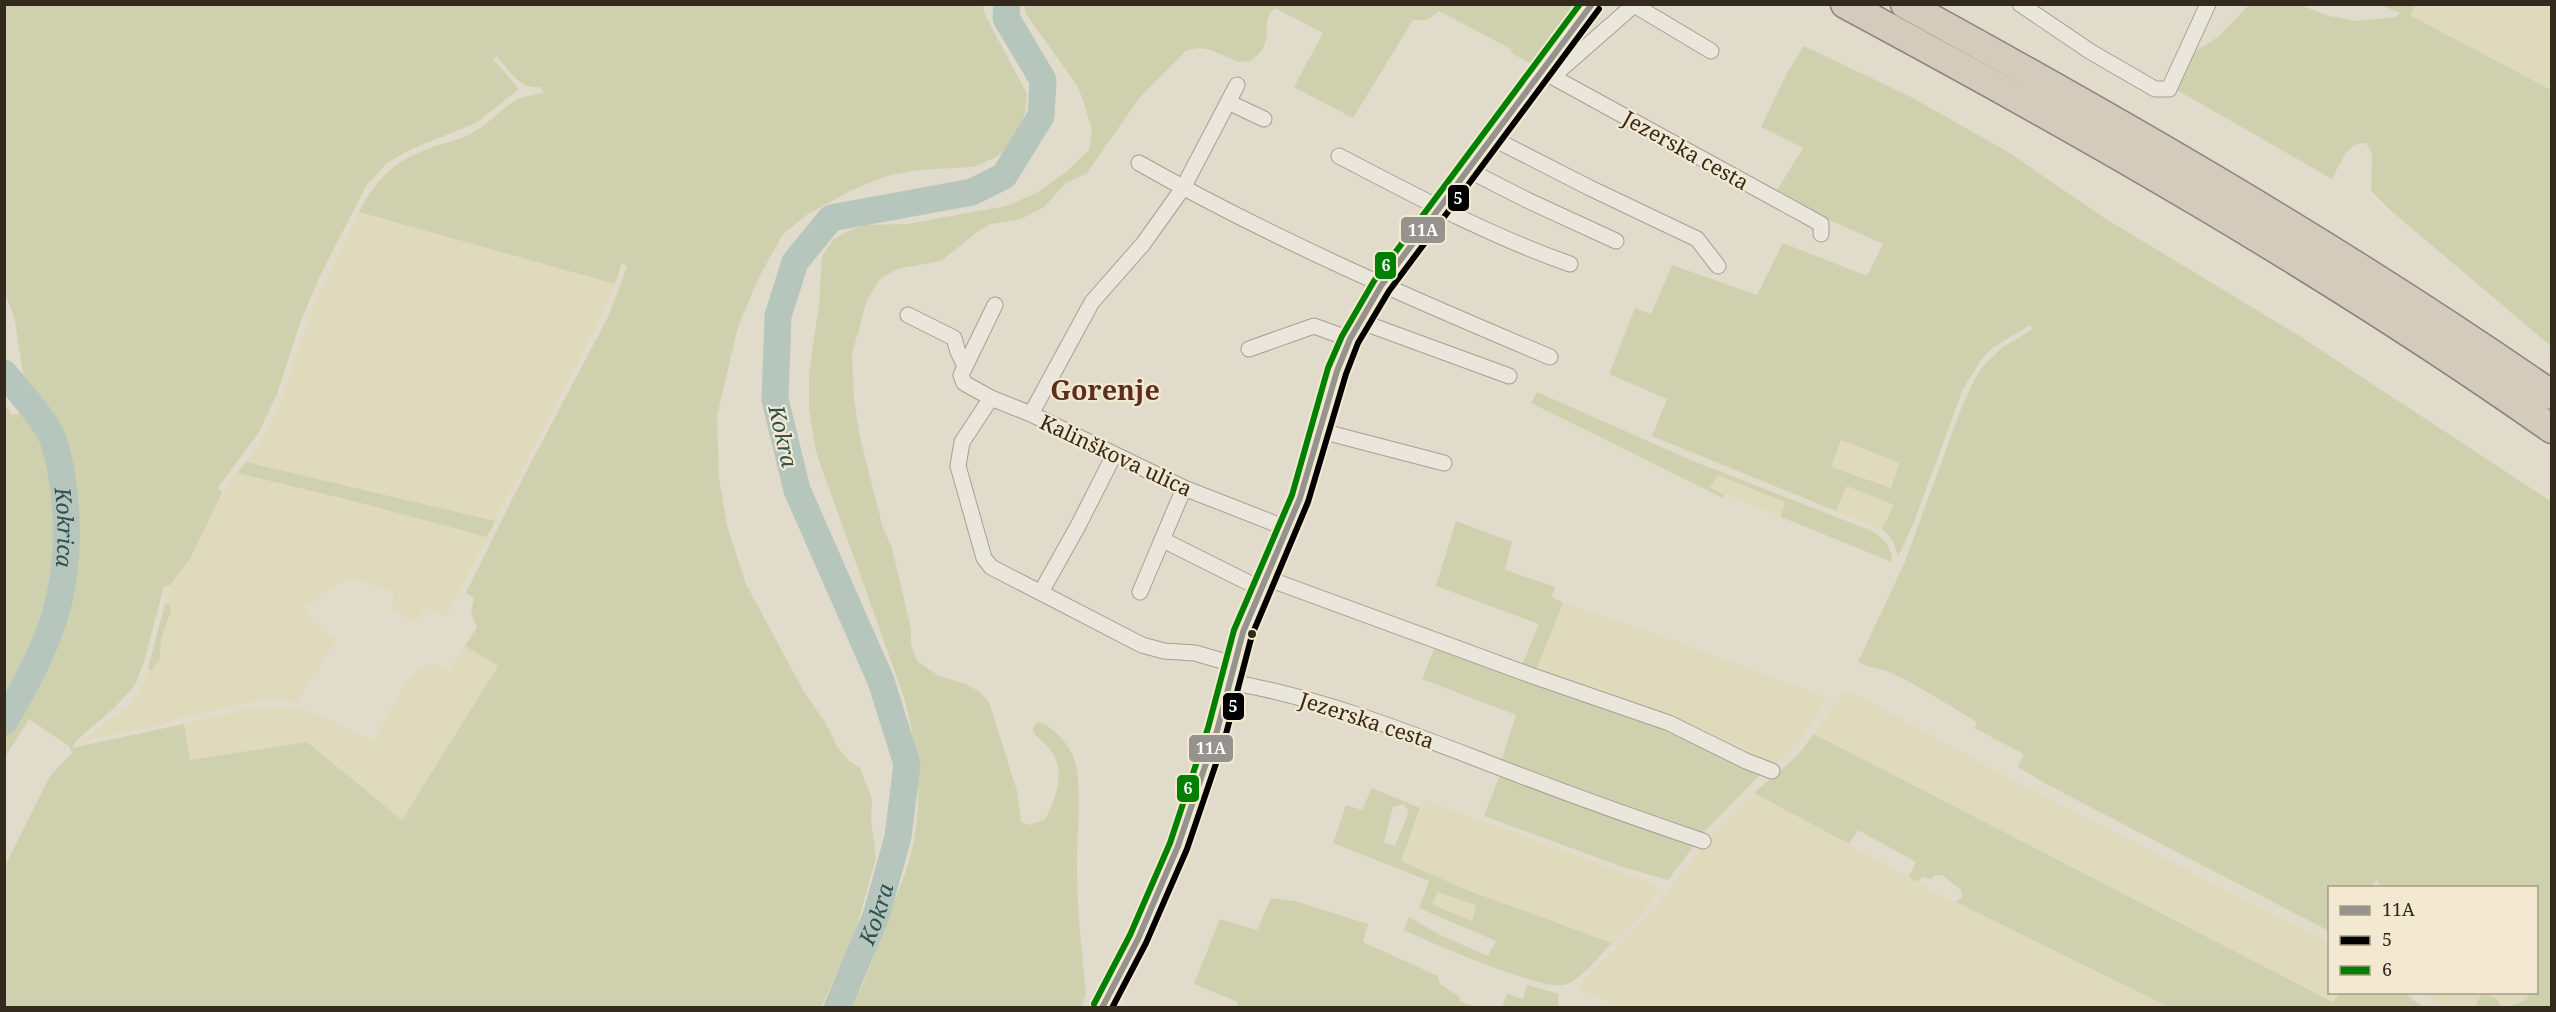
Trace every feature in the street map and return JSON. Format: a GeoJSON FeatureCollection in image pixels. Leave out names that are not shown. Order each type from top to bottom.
{"type":"FeatureCollection","features":[{"type":"Feature","properties":{"kind":"highway"},"geometry":{"type":"LineString","coordinates":[[1845,4],[2074,129],[2206,206],[2379,314],[2552,429]]}},
{"type":"Feature","properties":{"kind":"highway"},"geometry":{"type":"LineString","coordinates":[[1905,4],[2029,72],[2205,174],[2391,288],[2552,395]]}},
{"type":"Feature","properties":{"kind":"street"},"geometry":{"type":"LineString","coordinates":[[1102,1008],[1138,939],[1178,846],[1217,731],[1231,673],[1264,584],[1289,529],[1321,430],[1337,371],[1354,330],[1381,286],[1492,138],[1548,74],[1592,4]]}},
{"type":"Feature","properties":{"kind":"street"},"geometry":{"type":"LineString","coordinates":[[2020,4],[2091,52],[2155,88],[2169,89],[2208,4]]}},
{"type":"Feature","properties":{"kind":"street"},"geometry":{"type":"LineString","coordinates":[[1548,74],[1634,5],[1711,51]]}},
{"type":"Feature","properties":{"kind":"street","name":"Jezerska cesta"},"geometry":{"type":"LineString","coordinates":[[1548,74],[1821,224],[1821,234]]}},
{"type":"Feature","properties":{"kind":"street","name":"Kalinškova ulica"},"geometry":{"type":"LineString","coordinates":[[1237,85],[1183,188],[1143,244],[1092,302],[1031,414],[1184,488],[1289,529]]}},
{"type":"Feature","properties":{"kind":"street"},"geometry":{"type":"LineString","coordinates":[[1228,102],[1264,119]]}},
{"type":"Feature","properties":{"kind":"street"},"geometry":{"type":"LineString","coordinates":[[1492,138],[1697,239],[1718,266]]}},
{"type":"Feature","properties":{"kind":"street"},"geometry":{"type":"LineString","coordinates":[[1339,156],[1528,249],[1570,264]]}},
{"type":"Feature","properties":{"kind":"street"},"geometry":{"type":"LineString","coordinates":[[1139,163],[1213,205],[1381,286],[1550,357]]}},
{"type":"Feature","properties":{"kind":"street"},"geometry":{"type":"LineString","coordinates":[[1468,170],[1537,206],[1616,241]]}},
{"type":"Feature","properties":{"kind":"street"},"geometry":{"type":"LineString","coordinates":[[995,304],[961,375],[964,383],[991,398],[1031,414]]}},
{"type":"Feature","properties":{"kind":"street"},"geometry":{"type":"LineString","coordinates":[[908,315],[954,338],[965,366]]}},
{"type":"Feature","properties":{"kind":"street"},"geometry":{"type":"LineString","coordinates":[[1249,349],[1314,326],[1354,330],[1509,376]]}},
{"type":"Feature","properties":{"kind":"street"},"geometry":{"type":"LineString","coordinates":[[991,398],[962,442],[958,466],[971,520],[984,558],[991,567],[1041,592],[1114,455]]}},
{"type":"Feature","properties":{"kind":"street"},"geometry":{"type":"LineString","coordinates":[[1321,430],[1444,463]]}},
{"type":"Feature","properties":{"kind":"street"},"geometry":{"type":"LineString","coordinates":[[1140,592],[1184,488]]}},
{"type":"Feature","properties":{"kind":"street"},"geometry":{"type":"LineString","coordinates":[[1163,540],[1264,584],[1670,723],[1746,761],[1772,771]]}},
{"type":"Feature","properties":{"kind":"street","name":"Jezerska cesta"},"geometry":{"type":"LineString","coordinates":[[1041,592],[1143,645],[1164,651],[1195,652],[1231,673],[1265,688],[1377,720],[1502,769],[1702,841]]}},
{"type":"Feature","properties":{"kind":"shaded area"},"geometry":{"type":"Polygon","coordinates":[[[2415,5],[2551,5],[2551,90],[2409,15],[2415,5]]]}},
{"type":"Feature","properties":{"kind":"shaded area"},"geometry":{"type":"Polygon","coordinates":[[[359,212],[615,284],[595,329],[495,521],[246,462],[276,414],[313,309],[359,212]]]}},
{"type":"Feature","properties":{"kind":"shaded area"},"geometry":{"type":"Polygon","coordinates":[[[1841,440],[1899,463],[1891,489],[1831,467],[1841,440]]]}},
{"type":"Feature","properties":{"kind":"shaded area"},"geometry":{"type":"Polygon","coordinates":[[[237,473],[487,537],[445,616],[424,608],[416,623],[391,610],[394,592],[357,580],[339,583],[306,607],[315,624],[337,639],[296,703],[274,700],[251,702],[183,717],[158,726],[87,740],[87,737],[131,704],[143,685],[148,669],[153,670],[160,659],[161,640],[171,611],[170,606],[165,604],[169,586],[190,559],[212,510],[237,473]]]}},
{"type":"Feature","properties":{"kind":"shaded area"},"geometry":{"type":"Polygon","coordinates":[[[1717,475],[1785,502],[1781,517],[1710,488],[1717,475]]]}},
{"type":"Feature","properties":{"kind":"shaded area"},"geometry":{"type":"Polygon","coordinates":[[[1847,486],[1895,505],[1882,529],[1836,511],[1847,486]]]}},
{"type":"Feature","properties":{"kind":"shaded area"},"geometry":{"type":"Polygon","coordinates":[[[1563,603],[1651,632],[1828,698],[1794,747],[1779,761],[1771,764],[1535,673],[1563,603]]]}},
{"type":"Feature","properties":{"kind":"shaded area"},"geometry":{"type":"Polygon","coordinates":[[[465,646],[498,666],[402,820],[307,742],[189,760],[184,724],[252,708],[292,707],[310,711],[373,741],[410,676],[423,666],[438,664],[450,670],[465,646]]]}},
{"type":"Feature","properties":{"kind":"shaded area"},"geometry":{"type":"Polygon","coordinates":[[[1844,692],[1852,692],[2009,778],[2328,942],[2328,994],[2339,994],[2334,1002],[1814,734],[1844,692]]]}},
{"type":"Feature","properties":{"kind":"shaded area"},"geometry":{"type":"Polygon","coordinates":[[[1754,793],[1940,895],[1988,916],[2169,1007],[1623,1008],[1581,989],[1581,985],[1651,913],[1714,832],[1754,793]]]}},
{"type":"Feature","properties":{"kind":"shaded area"},"geometry":{"type":"Polygon","coordinates":[[[1425,800],[1656,885],[1659,891],[1643,912],[1612,943],[1467,890],[1400,861],[1425,800]]]}},
{"type":"Feature","properties":{"kind":"shaded area"},"geometry":{"type":"Polygon","coordinates":[[[1438,891],[1476,905],[1472,921],[1432,903],[1438,891]]]}},
{"type":"Feature","properties":{"kind":"shaded area"},"geometry":{"type":"Polygon","coordinates":[[[2425,994],[2530,994],[2527,999],[2509,1006],[2479,998],[2476,1008],[2443,1007],[2425,994]]]}},
{"type":"Feature","properties":{"kind":"green space"},"geometry":{"type":"Polygon","coordinates":[[[5,4],[983,5],[985,15],[1027,94],[1025,113],[1016,142],[996,157],[974,167],[918,170],[887,176],[852,190],[808,214],[783,234],[759,277],[738,327],[717,416],[719,479],[728,529],[746,584],[804,692],[825,722],[838,748],[849,761],[860,768],[872,799],[871,819],[876,858],[853,939],[821,1007],[5,1007],[5,866],[50,776],[72,753],[69,746],[29,719],[5,757],[5,734],[24,703],[49,650],[59,622],[70,581],[74,538],[71,503],[54,422],[42,407],[23,373],[14,316],[5,294],[5,4]],[[497,56],[493,59],[519,89],[476,123],[409,150],[386,164],[366,186],[320,276],[300,323],[277,394],[259,432],[218,488],[222,493],[190,559],[169,586],[164,586],[144,662],[135,685],[114,708],[77,740],[72,748],[184,724],[190,760],[307,742],[402,820],[498,666],[465,646],[477,627],[471,613],[474,598],[466,593],[515,493],[609,315],[627,267],[622,263],[615,284],[359,212],[381,179],[398,164],[420,152],[471,133],[517,100],[544,93],[540,87],[521,82],[510,73],[497,56]]]}},
{"type":"Feature","properties":{"kind":"green space"},"geometry":{"type":"Polygon","coordinates":[[[2250,4],[2300,5],[2329,16],[2357,21],[2396,17],[2400,13],[2381,5],[2415,5],[2410,15],[2551,90],[2551,346],[2390,210],[2371,191],[2372,154],[2366,143],[2349,150],[2332,179],[2177,90],[2188,60],[2197,50],[2218,37],[2250,4]]]}},
{"type":"Feature","properties":{"kind":"green space"},"geometry":{"type":"Polygon","coordinates":[[[1024,5],[1576,5],[1532,64],[1513,54],[1511,49],[1439,11],[1427,20],[1413,20],[1353,118],[1294,87],[1323,33],[1275,8],[1267,21],[1266,41],[1263,48],[1250,61],[1238,62],[1211,50],[1199,48],[1187,50],[1140,97],[1087,173],[1066,183],[1044,207],[1021,219],[991,224],[977,232],[941,261],[897,269],[880,279],[867,300],[852,354],[854,398],[859,433],[883,528],[892,548],[911,629],[911,644],[917,661],[939,676],[966,684],[980,692],[989,702],[1017,791],[1021,822],[1030,825],[1045,819],[1057,787],[1057,762],[1049,748],[1033,732],[1033,726],[1038,722],[1048,727],[1071,751],[1078,781],[1077,885],[1086,993],[1082,1007],[851,1007],[866,977],[906,871],[916,827],[918,782],[913,738],[903,694],[816,452],[809,409],[809,373],[819,305],[822,256],[834,239],[866,225],[907,224],[1006,206],[1037,193],[1067,171],[1089,150],[1092,130],[1082,97],[1076,84],[1026,14],[1024,5]]]}},
{"type":"Feature","properties":{"kind":"green space"},"geometry":{"type":"Polygon","coordinates":[[[1804,46],[1911,97],[2008,152],[2106,219],[2298,335],[2552,502],[2552,995],[2549,1007],[2476,1007],[2479,998],[2484,994],[2496,998],[2501,1006],[2505,1006],[2518,1004],[2530,994],[2538,994],[2538,886],[2382,886],[2376,880],[2373,886],[2328,886],[2328,930],[2048,785],[2018,767],[2024,754],[1974,728],[1977,722],[1900,677],[1858,662],[1904,564],[1961,409],[1974,380],[1982,367],[2003,347],[2033,329],[2030,325],[1992,348],[1981,360],[1963,389],[1914,522],[1898,557],[1893,541],[1882,529],[1894,505],[1847,486],[1836,511],[1652,436],[1667,399],[1609,374],[1635,308],[1651,314],[1672,265],[1757,295],[1783,243],[1867,276],[1883,244],[1774,195],[1803,148],[1761,127],[1787,73],[1804,46]],[[1841,440],[1831,467],[1891,488],[1899,463],[1841,440]]]}},
{"type":"Feature","properties":{"kind":"green space"},"geometry":{"type":"Polygon","coordinates":[[[1537,392],[1693,461],[1867,529],[1885,541],[1892,556],[1892,562],[1781,517],[1785,502],[1717,475],[1710,488],[1724,494],[1723,498],[1531,403],[1537,392]]]}},
{"type":"Feature","properties":{"kind":"green space"},"geometry":{"type":"Polygon","coordinates":[[[5,404],[12,415],[22,412],[29,416],[43,434],[59,499],[61,531],[60,563],[47,624],[36,654],[5,713],[5,404]]]}},
{"type":"Feature","properties":{"kind":"green space"},"geometry":{"type":"Polygon","coordinates":[[[246,462],[495,521],[487,537],[237,473],[246,462]]]}},
{"type":"Feature","properties":{"kind":"green space"},"geometry":{"type":"Polygon","coordinates":[[[1456,521],[1512,542],[1505,570],[1555,587],[1552,597],[1563,603],[1535,673],[1521,667],[1539,624],[1436,586],[1456,521]]]}},
{"type":"Feature","properties":{"kind":"green space"},"geometry":{"type":"Polygon","coordinates":[[[165,604],[170,606],[171,611],[161,640],[160,659],[152,670],[148,669],[165,604]]]}},
{"type":"Feature","properties":{"kind":"green space"},"geometry":{"type":"Polygon","coordinates":[[[1435,647],[1641,716],[1761,774],[1701,835],[1500,765],[1516,715],[1422,679],[1435,647]]]}},
{"type":"Feature","properties":{"kind":"green space"},"geometry":{"type":"Polygon","coordinates":[[[1814,734],[2333,1002],[2339,994],[2405,994],[2423,1007],[2169,1007],[1956,902],[1962,897],[1961,890],[1942,875],[1935,875],[1931,879],[1922,877],[1918,882],[1909,877],[1916,862],[1858,830],[1849,844],[1754,793],[1796,757],[1814,734]]]}},
{"type":"Feature","properties":{"kind":"green space"},"geometry":{"type":"Polygon","coordinates":[[[1501,772],[1697,842],[1668,880],[1623,867],[1484,816],[1501,772]]]}},
{"type":"Feature","properties":{"kind":"green space"},"geometry":{"type":"Polygon","coordinates":[[[1372,788],[1420,808],[1401,861],[1467,890],[1612,943],[1576,979],[1564,985],[1551,985],[1485,964],[1404,930],[1409,917],[1440,935],[1488,956],[1496,941],[1419,908],[1429,881],[1333,843],[1346,805],[1362,810],[1372,788]],[[1403,804],[1393,807],[1384,842],[1395,846],[1409,811],[1403,804]],[[1438,892],[1432,904],[1472,921],[1476,905],[1438,892]]]}},
{"type":"Feature","properties":{"kind":"green space"},"geometry":{"type":"Polygon","coordinates":[[[1271,898],[1295,901],[1368,924],[1363,942],[1438,976],[1440,984],[1460,997],[1459,1001],[1475,1007],[1236,1007],[1238,1002],[1194,984],[1220,919],[1257,930],[1271,898]]]}},
{"type":"Feature","properties":{"kind":"green space"},"geometry":{"type":"Polygon","coordinates":[[[1527,985],[1559,994],[1558,1007],[1502,1007],[1507,994],[1523,999],[1527,985]]]}},
{"type":"Feature","properties":{"kind":"waterway","name":"Kokra"},"geometry":{"type":"LineString","coordinates":[[837,1008],[876,916],[898,837],[907,764],[881,681],[797,490],[775,399],[778,316],[795,262],[831,218],[972,192],[1004,176],[1041,116],[1043,80],[1006,18],[1007,4]]}},
{"type":"Feature","properties":{"kind":"waterway","name":"Kokrica"},"geometry":{"type":"LineString","coordinates":[[4,373],[42,420],[51,435],[62,477],[67,534],[61,591],[54,617],[34,668],[4,722]]}},
{"type":"Feature","properties":{"kind":"transit line","name":"6"},"geometry":{"type":"LineString","coordinates":[[1094,1004],[1130,935],[1170,843],[1208,728],[1234,630],[1292,495],[1328,368],[1342,336],[1374,281],[1580,4]]}},
{"type":"Feature","properties":{"kind":"transit line","name":"11A"},"geometry":{"type":"LineString","coordinates":[[1102,1008],[1138,939],[1178,846],[1217,731],[1243,632],[1300,498],[1337,371],[1350,339],[1381,286],[1592,4]]}},
{"type":"Feature","properties":{"kind":"transit line","name":"5"},"geometry":{"type":"LineString","coordinates":[[1112,1008],[1146,943],[1187,849],[1226,734],[1252,635],[1308,502],[1346,374],[1358,343],[1389,291],[1599,9]]}},
{"type":"Feature","properties":{"kind":"district","name":"Gorenje"},"geometry":{"type":"Point","coordinates":[1105,389]}}]}
